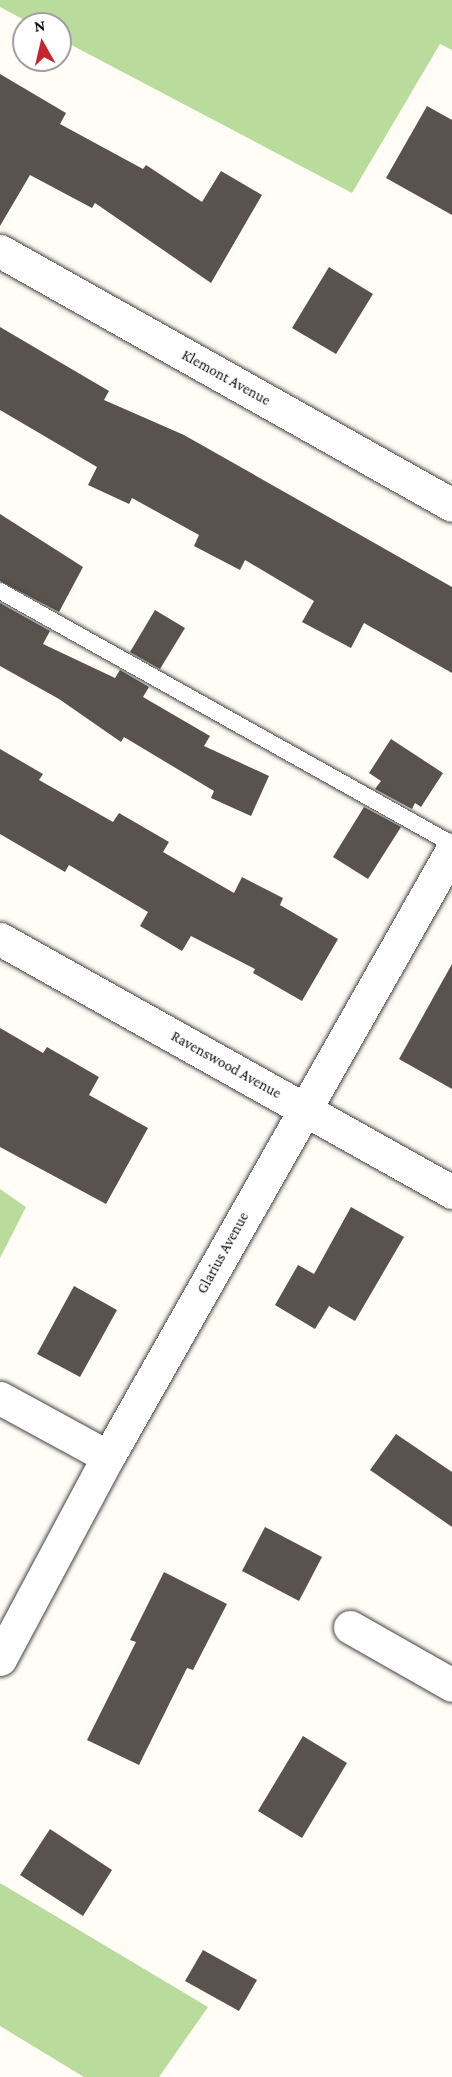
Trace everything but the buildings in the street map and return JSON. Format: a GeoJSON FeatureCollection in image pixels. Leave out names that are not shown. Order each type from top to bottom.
{"type":"FeatureCollection","features":[{"type":"Feature","properties":{"kind":"street","name":"Klemont Avenue"},"geometry":{"type":"LineString","coordinates":[[0,251],[452,505]]}},
{"type":"Feature","properties":{"kind":"street","name":"Glarius Avenue"},"geometry":{"type":"LineString","coordinates":[[0,1659],[108,1457],[452,850]]}},
{"type":"Feature","properties":{"kind":"street","name":"Ravenswood Avenue"},"geometry":{"type":"LineString","coordinates":[[0,939],[452,1192]]}},
{"type":"Feature","properties":{"kind":"street"},"geometry":{"type":"LineString","coordinates":[[0,1398],[108,1457]]}},
{"type":"Feature","properties":{"kind":"street"},"geometry":{"type":"LineString","coordinates":[[350,1627],[452,1685]]}},
{"type":"Feature","properties":{"kind":"lane"},"geometry":{"type":"LineString","coordinates":[[0,591],[452,844]]}},
{"type":"Feature","properties":{"kind":"green space"},"geometry":{"type":"Polygon","coordinates":[[[0,0],[452,0],[452,50],[440,44],[352,193],[72,45],[72,12],[12,13],[0,7],[0,0]]]}},
{"type":"Feature","properties":{"kind":"green space"},"geometry":{"type":"Polygon","coordinates":[[[0,1189],[26,1207],[0,1258],[0,1189]]]}},
{"type":"Feature","properties":{"kind":"green space"},"geometry":{"type":"Polygon","coordinates":[[[0,1883],[208,2007],[159,2077],[84,2077],[0,2026],[0,1883]]]}}]}
